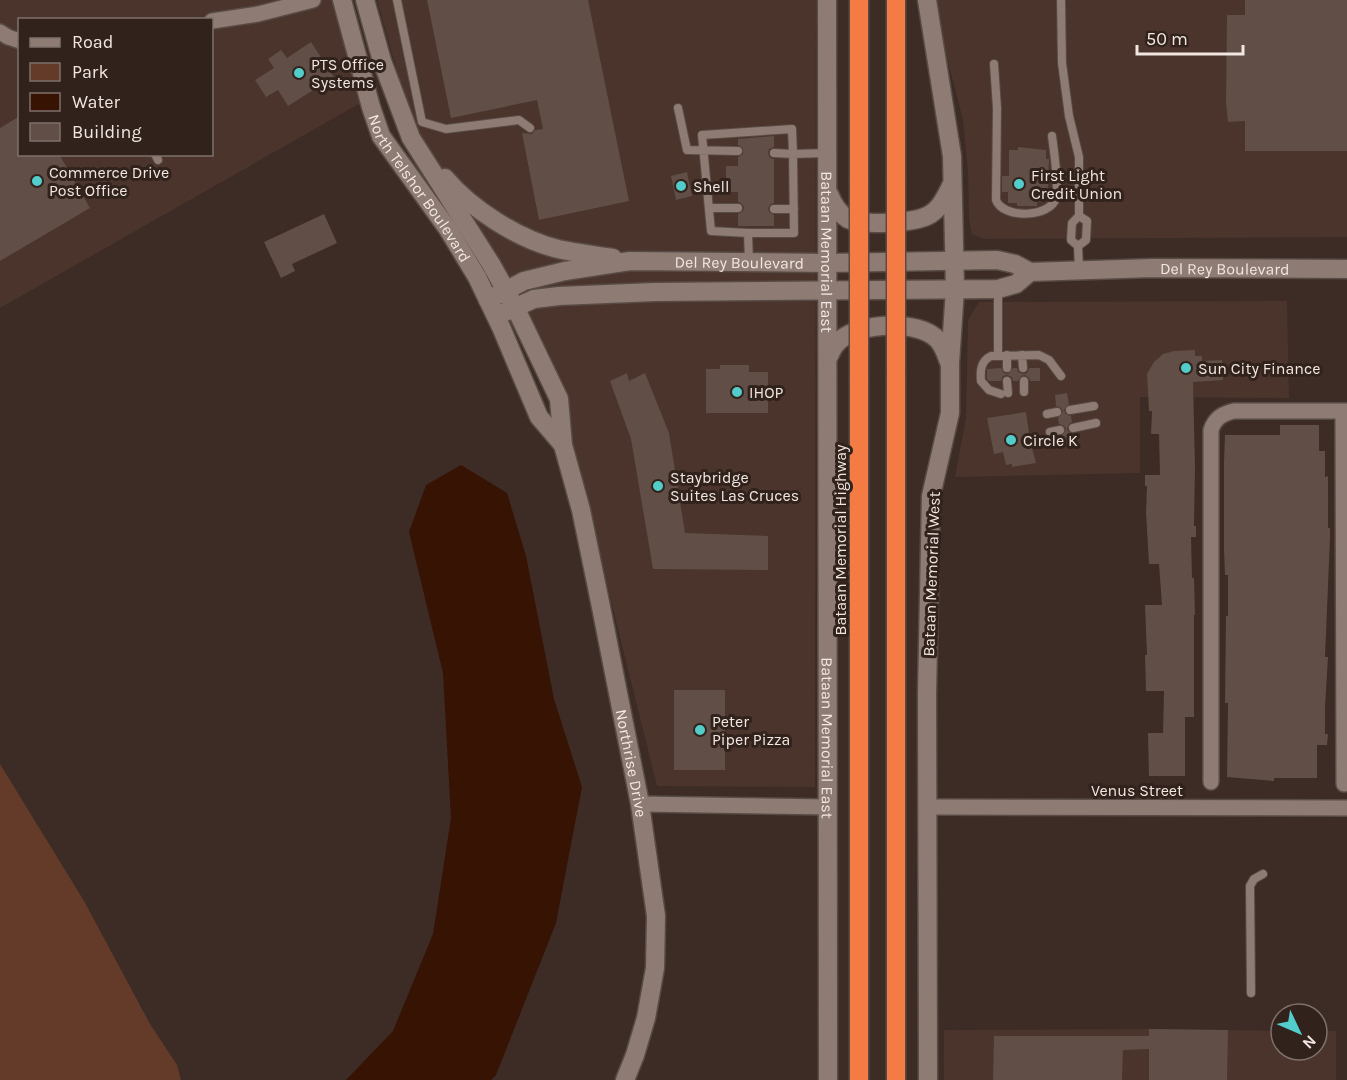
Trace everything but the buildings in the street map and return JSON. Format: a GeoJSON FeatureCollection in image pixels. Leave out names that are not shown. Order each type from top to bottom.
{"type":"FeatureCollection","features":[{"type":"Feature","properties":{"kind":"highway","name":"Bataan Memorial Highway"},"geometry":{"type":"LineString","coordinates":[[859,0],[859,1080]]}},
{"type":"Feature","properties":{"kind":"highway"},"geometry":{"type":"LineString","coordinates":[[896,0],[896,1080]]}},
{"type":"Feature","properties":{"kind":"main road","name":"North Telshor Boulevard"},"geometry":{"type":"LineString","coordinates":[[342,0],[381,136],[448,229],[477,277],[492,308]]}},
{"type":"Feature","properties":{"kind":"main road","name":"North Telshor Boulevard"},"geometry":{"type":"LineString","coordinates":[[364,0],[382,61],[411,138],[506,290]]}},
{"type":"Feature","properties":{"kind":"main road","name":"Bataan Memorial East"},"geometry":{"type":"LineString","coordinates":[[827,0],[829,194],[827,290],[829,356],[828,1080]]}},
{"type":"Feature","properties":{"kind":"main road","name":"Bataan Memorial West"},"geometry":{"type":"LineString","coordinates":[[927,0],[949,131],[955,289],[950,363],[950,413],[931,495],[927,694],[928,1080]]}},
{"type":"Feature","properties":{"kind":"main road"},"geometry":{"type":"LineString","coordinates":[[411,138],[451,186],[483,213],[516,232],[556,248],[630,261]]}},
{"type":"Feature","properties":{"kind":"main road"},"geometry":{"type":"LineString","coordinates":[[829,194],[839,211],[855,221],[908,221],[934,211],[941,204],[952,183]]}},
{"type":"Feature","properties":{"kind":"main road","name":"Del Rey Boulevard"},"geometry":{"type":"LineString","coordinates":[[492,308],[506,290],[524,281],[565,271],[630,261],[828,262],[953,259],[1006,261],[1030,272],[1078,269],[1347,269]]}},
{"type":"Feature","properties":{"kind":"main road"},"geometry":{"type":"LineString","coordinates":[[656,292],[659,261]]}},
{"type":"Feature","properties":{"kind":"main road","name":"Del Rey Boulevard"},"geometry":{"type":"LineString","coordinates":[[492,308],[515,308],[534,299],[559,296],[656,292],[998,289],[1016,284],[1030,272]]}},
{"type":"Feature","properties":{"kind":"main road","name":"Northrise Drive"},"geometry":{"type":"LineString","coordinates":[[506,290],[559,399],[563,446],[581,510],[640,804],[656,916],[655,968],[646,1018],[625,1080]]}},
{"type":"Feature","properties":{"kind":"main road","name":"Northrise Drive"},"geometry":{"type":"LineString","coordinates":[[492,308],[539,417],[563,446]]}},
{"type":"Feature","properties":{"kind":"main road"},"geometry":{"type":"LineString","coordinates":[[829,356],[835,344],[845,336],[865,328],[909,326],[932,334],[941,343],[950,363]]}},
{"type":"Feature","properties":{"kind":"street"},"geometry":{"type":"LineString","coordinates":[[213,21],[258,14],[314,0]]}},
{"type":"Feature","properties":{"kind":"street"},"geometry":{"type":"LineString","coordinates":[[0,32],[18,40]]}},
{"type":"Feature","properties":{"kind":"street"},"geometry":{"type":"LineString","coordinates":[[1211,782],[1211,430],[1213,423],[1218,417],[1234,411],[1345,411],[1344,784]]}},
{"type":"Feature","properties":{"kind":"street"},"geometry":{"type":"LineString","coordinates":[[640,804],[828,807]]}},
{"type":"Feature","properties":{"kind":"street","name":"Venus Street"},"geometry":{"type":"LineString","coordinates":[[928,807],[1347,808]]}},
{"type":"Feature","properties":{"kind":"lane"},"geometry":{"type":"LineString","coordinates":[[397,0],[422,122],[446,129],[519,120],[530,128]]}},
{"type":"Feature","properties":{"kind":"lane"},"geometry":{"type":"LineString","coordinates":[[1061,0],[1062,63],[1079,157],[1079,216],[1072,223],[1071,240],[1078,246],[1078,269]]}},
{"type":"Feature","properties":{"kind":"lane"},"geometry":{"type":"LineString","coordinates":[[994,64],[997,108],[996,200],[1002,209],[1013,212],[1041,213],[1054,202],[1056,192],[1052,136]]}},
{"type":"Feature","properties":{"kind":"lane"},"geometry":{"type":"LineString","coordinates":[[678,108],[687,150],[738,151]]}},
{"type":"Feature","properties":{"kind":"lane"},"geometry":{"type":"LineString","coordinates":[[792,129],[793,154],[794,233],[748,234],[711,231],[702,135],[792,129]]}},
{"type":"Feature","properties":{"kind":"lane"},"geometry":{"type":"LineString","coordinates":[[774,153],[828,153]]}},
{"type":"Feature","properties":{"kind":"lane"},"geometry":{"type":"LineString","coordinates":[[709,208],[738,208]]}},
{"type":"Feature","properties":{"kind":"lane"},"geometry":{"type":"LineString","coordinates":[[774,209],[794,209]]}},
{"type":"Feature","properties":{"kind":"lane"},"geometry":{"type":"LineString","coordinates":[[1078,246],[1086,240],[1086,221],[1079,216]]}},
{"type":"Feature","properties":{"kind":"lane"},"geometry":{"type":"LineString","coordinates":[[748,234],[749,262]]}},
{"type":"Feature","properties":{"kind":"lane"},"geometry":{"type":"LineString","coordinates":[[998,289],[1003,355],[1007,368]]}},
{"type":"Feature","properties":{"kind":"lane"},"geometry":{"type":"LineString","coordinates":[[1022,355],[1023,368]]}},
{"type":"Feature","properties":{"kind":"lane"},"geometry":{"type":"LineString","coordinates":[[1007,381],[1004,394],[989,390],[981,381],[980,370],[983,363],[991,356],[1044,357],[1054,365],[1061,376]]}},
{"type":"Feature","properties":{"kind":"lane"},"geometry":{"type":"LineString","coordinates":[[1024,381],[1024,392]]}},
{"type":"Feature","properties":{"kind":"lane"},"geometry":{"type":"LineString","coordinates":[[1070,410],[1094,406]]}},
{"type":"Feature","properties":{"kind":"lane"},"geometry":{"type":"LineString","coordinates":[[1047,414],[1057,412]]}},
{"type":"Feature","properties":{"kind":"lane"},"geometry":{"type":"LineString","coordinates":[[1073,428],[1096,423]]}},
{"type":"Feature","properties":{"kind":"lane"},"geometry":{"type":"LineString","coordinates":[[1050,432],[1060,430]]}},
{"type":"Feature","properties":{"kind":"lane"},"geometry":{"type":"LineString","coordinates":[[1251,993],[1250,886],[1254,879],[1263,874]]}},
{"type":"Feature","properties":{"kind":"shaded area"},"geometry":{"type":"Polygon","coordinates":[[[0,0],[335,0],[364,101],[0,308],[0,0]]]}},
{"type":"Feature","properties":{"kind":"shaded area"},"geometry":{"type":"Polygon","coordinates":[[[377,0],[816,0],[815,787],[657,786],[550,355],[415,134],[377,0]]]}},
{"type":"Feature","properties":{"kind":"shaded area"},"geometry":{"type":"Polygon","coordinates":[[[936,0],[1347,0],[1347,237],[984,239],[972,234],[969,219],[968,172],[963,120],[936,15],[936,0]]]}},
{"type":"Feature","properties":{"kind":"shaded area"},"geometry":{"type":"Polygon","coordinates":[[[1287,301],[1289,398],[1140,397],[1140,473],[955,477],[966,418],[968,320],[979,302],[1287,301]]]}},
{"type":"Feature","properties":{"kind":"shaded area"},"geometry":{"type":"Polygon","coordinates":[[[944,1030],[1269,1031],[1269,1062],[1329,1062],[1329,1031],[1336,1031],[1336,1080],[944,1080],[944,1030]]]}},
{"type":"Feature","properties":{"kind":"green space"},"geometry":{"type":"Polygon","coordinates":[[[0,764],[84,901],[150,1024],[177,1065],[181,1080],[0,1080],[0,764]]]}},
{"type":"Feature","properties":{"kind":"water"},"geometry":{"type":"Polygon","coordinates":[[[461,465],[507,493],[526,556],[554,699],[582,787],[556,923],[496,1075],[491,1080],[346,1080],[393,1031],[433,934],[451,818],[443,673],[409,532],[426,485],[461,465]]]}},
{"type":"Feature","properties":{"kind":"place","name":"PTS Office Systems"},"geometry":{"type":"Point","coordinates":[299,73]}},
{"type":"Feature","properties":{"kind":"place","name":"Commerce Drive Post Office"},"geometry":{"type":"Point","coordinates":[37,181]}},
{"type":"Feature","properties":{"kind":"place","name":"First Light Credit Union"},"geometry":{"type":"Point","coordinates":[1019,184]}},
{"type":"Feature","properties":{"kind":"place","name":"Shell"},"geometry":{"type":"Point","coordinates":[681,186]}},
{"type":"Feature","properties":{"kind":"place","name":"Sun City Finance"},"geometry":{"type":"Point","coordinates":[1186,368]}},
{"type":"Feature","properties":{"kind":"place","name":"IHOP"},"geometry":{"type":"Point","coordinates":[737,392]}},
{"type":"Feature","properties":{"kind":"place","name":"Circle K"},"geometry":{"type":"Point","coordinates":[1011,440]}},
{"type":"Feature","properties":{"kind":"place","name":"Staybridge Suites Las Cruces"},"geometry":{"type":"Point","coordinates":[658,486]}},
{"type":"Feature","properties":{"kind":"place","name":"Peter Piper Pizza"},"geometry":{"type":"Point","coordinates":[700,730]}}]}
